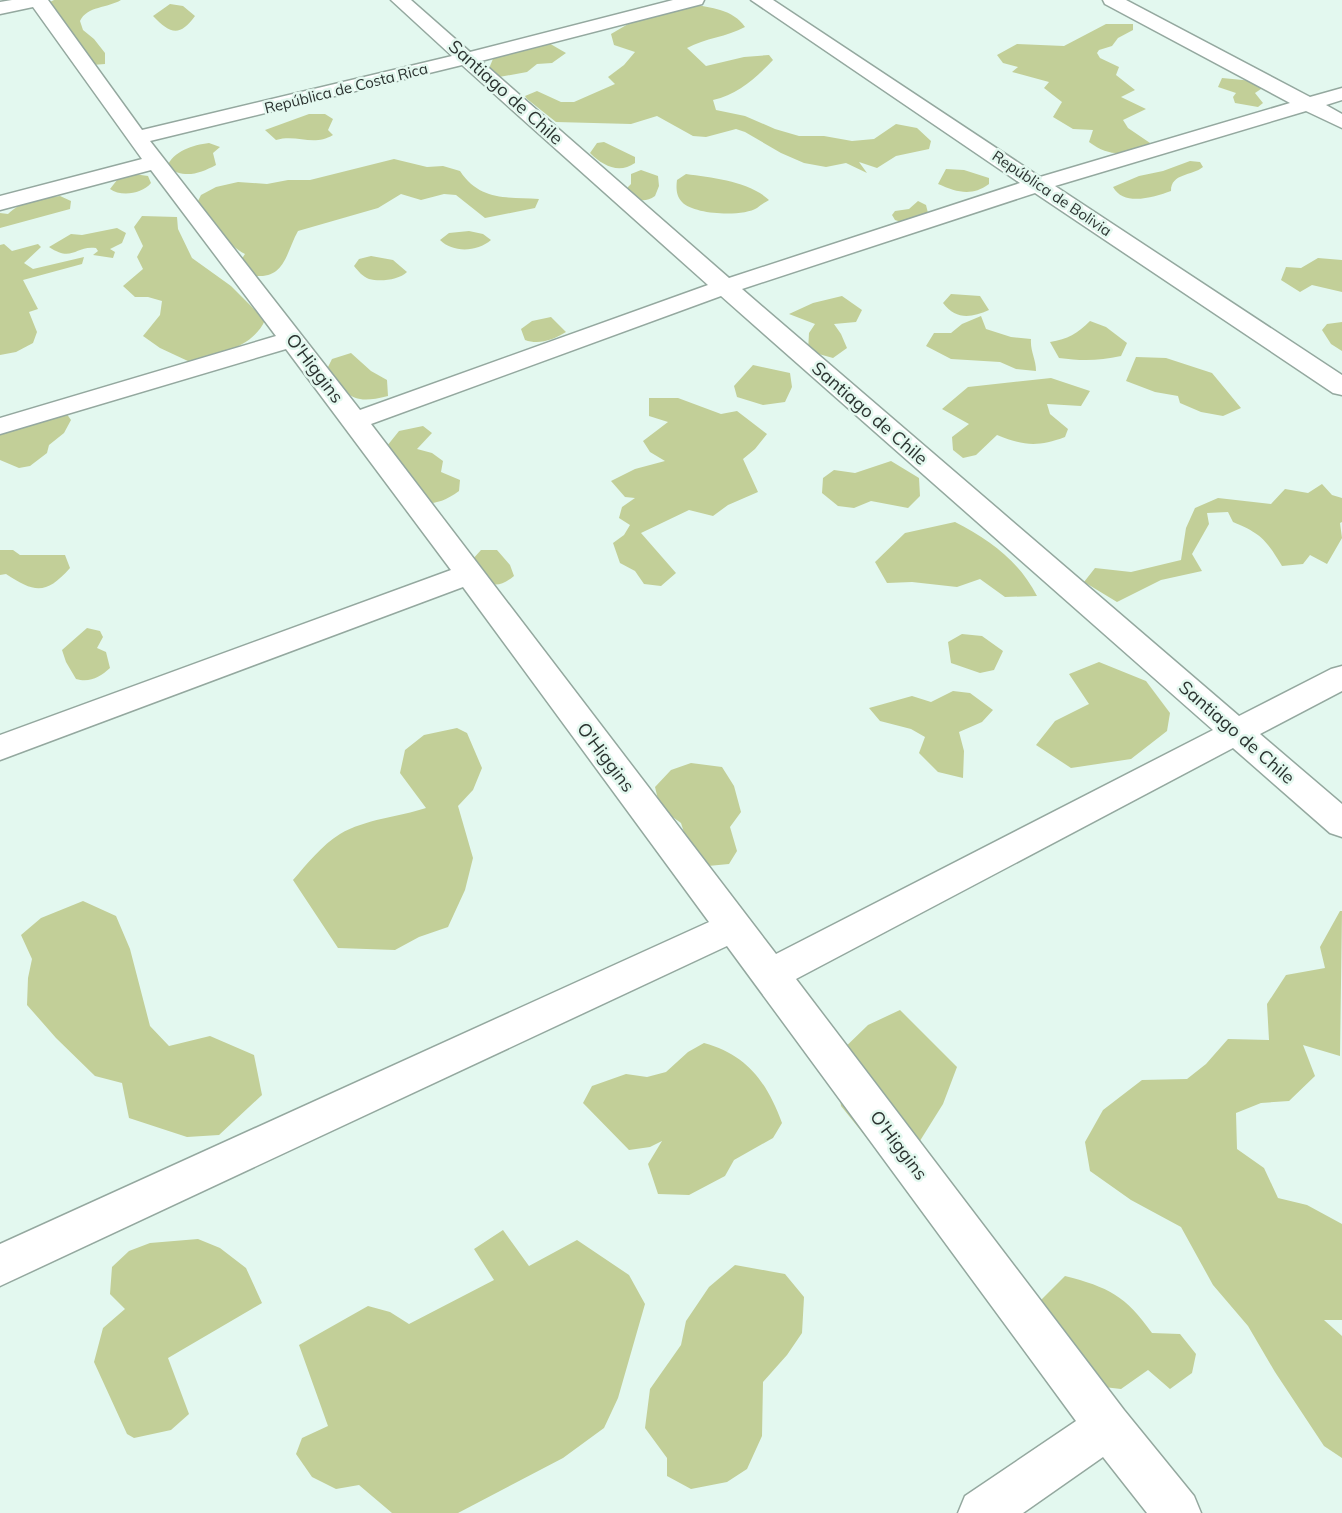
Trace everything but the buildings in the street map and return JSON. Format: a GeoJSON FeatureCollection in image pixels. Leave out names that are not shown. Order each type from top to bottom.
{"type":"FeatureCollection","features":[{"type":"Feature","properties":{"kind":"street"},"geometry":{"type":"LineString","coordinates":[[0,8],[39,0]]}},
{"type":"Feature","properties":{"kind":"street","name":"O'Higgins"},"geometry":{"type":"LineString","coordinates":[[39,0],[147,150],[355,421],[1108,1426],[1177,1513]]}},
{"type":"Feature","properties":{"kind":"street","name":"Santiago de Chile"},"geometry":{"type":"LineString","coordinates":[[400,0],[725,287],[1342,824]]}},
{"type":"Feature","properties":{"kind":"street","name":"República de Costa Rica"},"geometry":{"type":"LineString","coordinates":[[0,203],[147,150],[468,58],[694,0]]}},
{"type":"Feature","properties":{"kind":"street","name":"República de Bolivia"},"geometry":{"type":"LineString","coordinates":[[760,0],[1342,387]]}},
{"type":"Feature","properties":{"kind":"street"},"geometry":{"type":"LineString","coordinates":[[1112,0],[1342,122]]}},
{"type":"Feature","properties":{"kind":"street"},"geometry":{"type":"LineString","coordinates":[[355,421],[725,287],[1039,184],[1342,94]]}},
{"type":"Feature","properties":{"kind":"street"},"geometry":{"type":"LineString","coordinates":[[0,426],[292,339]]}},
{"type":"Feature","properties":{"kind":"street"},"geometry":{"type":"LineString","coordinates":[[0,748],[469,574]]}},
{"type":"Feature","properties":{"kind":"street"},"geometry":{"type":"LineString","coordinates":[[771,974],[1342,677]]}},
{"type":"Feature","properties":{"kind":"street"},"geometry":{"type":"LineString","coordinates":[[0,1265],[733,927]]}},
{"type":"Feature","properties":{"kind":"street"},"geometry":{"type":"LineString","coordinates":[[982,1513],[1108,1426]]}},
{"type":"Feature","properties":{"kind":"green space"},"geometry":{"type":"Polygon","coordinates":[[[54,0],[121,0],[93,10],[83,16],[80,21],[83,30],[105,53],[105,64],[92,65],[46,4],[54,0]]]}},
{"type":"Feature","properties":{"kind":"green space"},"geometry":{"type":"Polygon","coordinates":[[[170,4],[183,6],[195,16],[180,30],[175,31],[165,27],[153,16],[170,4]]]}},
{"type":"Feature","properties":{"kind":"green space"},"geometry":{"type":"Polygon","coordinates":[[[691,4],[728,13],[745,27],[687,48],[706,66],[744,57],[769,55],[773,60],[746,85],[713,100],[716,110],[745,116],[799,136],[824,136],[852,141],[874,139],[896,124],[917,128],[931,141],[929,149],[896,156],[877,168],[859,162],[867,173],[846,163],[826,167],[804,163],[736,129],[706,137],[693,136],[657,116],[631,124],[556,122],[525,96],[537,91],[561,102],[574,102],[615,84],[608,77],[624,65],[635,52],[614,45],[611,34],[652,10],[691,4]]]}},
{"type":"Feature","properties":{"kind":"green space"},"geometry":{"type":"Polygon","coordinates":[[[1106,24],[1133,24],[1133,30],[1118,38],[1112,46],[1099,50],[1097,53],[1100,58],[1119,67],[1116,75],[1135,90],[1121,97],[1146,109],[1123,120],[1128,128],[1153,145],[1136,151],[1113,153],[1089,142],[1093,130],[1073,129],[1053,117],[1062,102],[1044,88],[1049,82],[1012,72],[1018,67],[1003,63],[997,55],[1017,44],[1064,46],[1106,24]]]}},
{"type":"Feature","properties":{"kind":"green space"},"geometry":{"type":"Polygon","coordinates":[[[547,42],[566,53],[552,63],[537,64],[527,72],[488,79],[481,72],[490,66],[495,54],[547,42]]]}},
{"type":"Feature","properties":{"kind":"green space"},"geometry":{"type":"Polygon","coordinates":[[[1222,78],[1253,81],[1261,85],[1261,89],[1255,93],[1263,103],[1258,107],[1235,103],[1233,97],[1236,93],[1218,87],[1222,78]]]}},
{"type":"Feature","properties":{"kind":"green space"},"geometry":{"type":"Polygon","coordinates":[[[309,114],[325,114],[333,119],[328,130],[333,135],[319,140],[291,138],[276,140],[265,130],[309,114]]]}},
{"type":"Feature","properties":{"kind":"green space"},"geometry":{"type":"Polygon","coordinates":[[[604,142],[635,157],[635,163],[617,168],[600,162],[590,153],[597,143],[604,142]]]}},
{"type":"Feature","properties":{"kind":"green space"},"geometry":{"type":"Polygon","coordinates":[[[209,143],[220,147],[213,153],[216,165],[192,174],[179,173],[167,167],[179,153],[190,147],[209,143]]]}},
{"type":"Feature","properties":{"kind":"green space"},"geometry":{"type":"Polygon","coordinates":[[[394,159],[427,167],[443,166],[460,171],[476,188],[495,196],[539,199],[535,208],[485,218],[456,195],[444,194],[421,200],[401,194],[378,208],[298,231],[283,264],[271,274],[262,276],[251,275],[241,260],[245,254],[225,238],[198,201],[201,195],[216,187],[238,182],[267,184],[288,180],[310,180],[394,159]]]}},
{"type":"Feature","properties":{"kind":"green space"},"geometry":{"type":"Polygon","coordinates":[[[1190,161],[1200,162],[1203,167],[1174,181],[1171,191],[1148,198],[1132,199],[1124,197],[1113,187],[1139,176],[1163,171],[1190,161]]]}},
{"type":"Feature","properties":{"kind":"green space"},"geometry":{"type":"Polygon","coordinates":[[[946,169],[964,170],[989,178],[989,184],[970,192],[951,189],[938,184],[946,169]]]}},
{"type":"Feature","properties":{"kind":"green space"},"geometry":{"type":"Polygon","coordinates":[[[641,170],[658,176],[659,186],[655,196],[644,200],[634,198],[627,193],[631,184],[631,174],[641,170]]]}},
{"type":"Feature","properties":{"kind":"green space"},"geometry":{"type":"Polygon","coordinates":[[[134,174],[148,176],[151,183],[142,190],[125,194],[110,189],[117,180],[134,174]]]}},
{"type":"Feature","properties":{"kind":"green space"},"geometry":{"type":"Polygon","coordinates":[[[686,174],[741,184],[769,200],[757,208],[741,213],[697,210],[682,202],[678,194],[677,180],[686,174]]]}},
{"type":"Feature","properties":{"kind":"green space"},"geometry":{"type":"Polygon","coordinates":[[[60,196],[71,201],[70,209],[0,228],[0,213],[8,214],[32,200],[60,196]]]}},
{"type":"Feature","properties":{"kind":"green space"},"geometry":{"type":"Polygon","coordinates":[[[918,201],[926,205],[928,213],[910,225],[895,220],[892,215],[895,211],[909,209],[918,201]]]}},
{"type":"Feature","properties":{"kind":"green space"},"geometry":{"type":"Polygon","coordinates":[[[142,216],[177,217],[178,229],[192,258],[231,286],[265,320],[252,337],[233,349],[190,362],[160,348],[143,336],[160,315],[162,301],[148,297],[135,297],[123,286],[143,269],[137,257],[143,246],[134,227],[142,216]]]}},
{"type":"Feature","properties":{"kind":"green space"},"geometry":{"type":"Polygon","coordinates":[[[117,228],[126,233],[122,243],[110,249],[115,252],[113,258],[93,255],[98,251],[96,248],[83,249],[69,254],[57,252],[49,247],[71,234],[82,235],[117,228]]]}},
{"type":"Feature","properties":{"kind":"green space"},"geometry":{"type":"Polygon","coordinates":[[[469,231],[483,234],[491,240],[472,249],[458,249],[440,240],[449,233],[469,231]]]}},
{"type":"Feature","properties":{"kind":"green space"},"geometry":{"type":"Polygon","coordinates":[[[4,244],[12,251],[38,244],[41,247],[24,263],[33,269],[84,257],[82,264],[23,280],[38,309],[29,312],[37,332],[33,343],[16,352],[0,355],[0,245],[4,244]]]}},
{"type":"Feature","properties":{"kind":"green space"},"geometry":{"type":"Polygon","coordinates":[[[371,256],[393,260],[407,272],[389,280],[367,278],[354,266],[359,259],[371,256]]]}},
{"type":"Feature","properties":{"kind":"green space"},"geometry":{"type":"Polygon","coordinates":[[[1318,258],[1342,260],[1342,292],[1312,285],[1300,292],[1281,280],[1286,267],[1301,268],[1318,258]]]}},
{"type":"Feature","properties":{"kind":"green space"},"geometry":{"type":"Polygon","coordinates":[[[951,294],[980,296],[989,310],[970,316],[959,315],[943,303],[951,294]]]}},
{"type":"Feature","properties":{"kind":"green space"},"geometry":{"type":"Polygon","coordinates":[[[842,296],[862,310],[856,322],[834,324],[847,348],[833,358],[808,351],[809,333],[815,324],[789,314],[813,303],[842,296]]]}},
{"type":"Feature","properties":{"kind":"green space"},"geometry":{"type":"Polygon","coordinates":[[[981,316],[986,329],[1011,337],[1031,339],[1036,371],[1016,369],[1000,362],[951,359],[926,346],[934,333],[951,333],[962,324],[981,316]]]}},
{"type":"Feature","properties":{"kind":"green space"},"geometry":{"type":"Polygon","coordinates":[[[551,317],[566,332],[546,341],[525,340],[521,329],[532,321],[551,317]]]}},
{"type":"Feature","properties":{"kind":"green space"},"geometry":{"type":"Polygon","coordinates":[[[1090,321],[1106,327],[1127,343],[1121,356],[1090,360],[1059,358],[1050,342],[1072,335],[1090,321]]]}},
{"type":"Feature","properties":{"kind":"green space"},"geometry":{"type":"Polygon","coordinates":[[[1342,322],[1342,351],[1331,344],[1322,330],[1327,324],[1342,322]]]}},
{"type":"Feature","properties":{"kind":"green space"},"geometry":{"type":"Polygon","coordinates":[[[351,353],[371,371],[387,380],[388,396],[367,400],[352,397],[326,371],[332,359],[351,353]]]}},
{"type":"Feature","properties":{"kind":"green space"},"geometry":{"type":"Polygon","coordinates":[[[1136,357],[1166,358],[1212,373],[1241,408],[1223,416],[1201,412],[1180,403],[1178,396],[1155,392],[1126,381],[1136,357]]]}},
{"type":"Feature","properties":{"kind":"green space"},"geometry":{"type":"Polygon","coordinates":[[[753,365],[790,373],[792,387],[785,402],[763,405],[737,397],[734,386],[753,365]]]}},
{"type":"Feature","properties":{"kind":"green space"},"geometry":{"type":"Polygon","coordinates":[[[1051,378],[1090,391],[1081,406],[1047,404],[1050,414],[1068,429],[1065,437],[1031,444],[997,435],[976,455],[963,458],[953,450],[952,437],[969,424],[942,409],[968,387],[1051,378]]]}},
{"type":"Feature","properties":{"kind":"green space"},"geometry":{"type":"Polygon","coordinates":[[[649,398],[678,398],[721,414],[737,411],[767,434],[743,459],[758,492],[728,505],[713,516],[689,510],[641,533],[676,573],[661,586],[644,584],[635,571],[620,563],[613,543],[624,535],[630,525],[619,518],[622,507],[635,498],[625,497],[611,481],[635,469],[665,461],[650,452],[643,441],[668,422],[649,416],[649,398]]]}},
{"type":"Feature","properties":{"kind":"green space"},"geometry":{"type":"Polygon","coordinates":[[[64,410],[71,420],[64,433],[49,445],[47,453],[30,466],[19,468],[0,460],[0,422],[20,412],[64,410]]]}},
{"type":"Feature","properties":{"kind":"green space"},"geometry":{"type":"Polygon","coordinates":[[[423,426],[432,433],[417,449],[432,453],[443,461],[441,472],[460,480],[459,491],[443,500],[429,503],[397,499],[387,482],[387,446],[399,431],[423,426]]]}},
{"type":"Feature","properties":{"kind":"green space"},"geometry":{"type":"Polygon","coordinates":[[[891,461],[919,478],[920,496],[908,508],[871,501],[854,508],[838,506],[822,493],[823,478],[834,470],[855,473],[891,461]]]}},
{"type":"Feature","properties":{"kind":"green space"},"geometry":{"type":"Polygon","coordinates":[[[1322,484],[1332,495],[1342,498],[1342,522],[1340,523],[1342,538],[1327,564],[1310,555],[1303,564],[1282,566],[1262,539],[1251,530],[1233,522],[1228,512],[1207,513],[1209,524],[1192,554],[1202,571],[1161,580],[1117,602],[1084,582],[1095,568],[1131,572],[1181,560],[1186,528],[1195,508],[1218,498],[1271,504],[1285,489],[1308,493],[1322,484]]]}},
{"type":"Feature","properties":{"kind":"green space"},"geometry":{"type":"Polygon","coordinates":[[[955,522],[992,544],[1012,562],[1022,572],[1037,596],[1005,597],[980,579],[957,587],[912,582],[887,583],[875,562],[905,533],[955,522]]]}},
{"type":"Feature","properties":{"kind":"green space"},"geometry":{"type":"Polygon","coordinates":[[[0,550],[13,550],[20,555],[65,555],[70,568],[62,577],[47,587],[33,588],[6,574],[0,575],[0,550]]]}},
{"type":"Feature","properties":{"kind":"green space"},"geometry":{"type":"Polygon","coordinates":[[[481,550],[497,550],[510,565],[514,576],[500,584],[489,583],[480,574],[472,560],[481,550]]]}},
{"type":"Feature","properties":{"kind":"green space"},"geometry":{"type":"Polygon","coordinates":[[[87,628],[100,631],[103,637],[97,648],[106,652],[110,668],[94,678],[81,680],[76,679],[62,650],[87,628]]]}},
{"type":"Feature","properties":{"kind":"green space"},"geometry":{"type":"Polygon","coordinates":[[[962,634],[982,636],[1003,651],[994,670],[980,673],[951,663],[948,642],[962,634]]]}},
{"type":"Feature","properties":{"kind":"green space"},"geometry":{"type":"Polygon","coordinates":[[[1099,662],[1146,681],[1170,713],[1167,731],[1131,759],[1071,768],[1036,745],[1055,721],[1089,704],[1069,674],[1099,662]]]}},
{"type":"Feature","properties":{"kind":"green space"},"geometry":{"type":"Polygon","coordinates":[[[953,691],[970,693],[993,710],[982,722],[959,732],[964,751],[963,778],[938,772],[919,753],[925,737],[911,729],[880,721],[869,708],[912,696],[931,702],[953,691]]]}},
{"type":"Feature","properties":{"kind":"green space"},"geometry":{"type":"Polygon","coordinates":[[[457,728],[467,733],[482,768],[473,790],[458,806],[473,858],[465,890],[448,927],[419,937],[395,950],[338,948],[293,880],[321,849],[340,834],[371,822],[426,808],[400,773],[405,750],[424,735],[457,728]]]}},
{"type":"Feature","properties":{"kind":"green space"},"geometry":{"type":"Polygon","coordinates":[[[691,763],[722,767],[734,786],[741,812],[730,827],[737,851],[729,864],[708,866],[689,848],[681,823],[660,808],[655,787],[671,770],[691,763]]]}},
{"type":"Feature","properties":{"kind":"green space"},"geometry":{"type":"Polygon","coordinates":[[[83,901],[116,916],[130,949],[150,1026],[169,1046],[210,1036],[254,1055],[262,1095],[219,1135],[187,1137],[129,1118],[122,1083],[95,1076],[56,1038],[27,1005],[28,978],[32,959],[21,935],[41,918],[83,901]]]}},
{"type":"Feature","properties":{"kind":"green space"},"geometry":{"type":"Polygon","coordinates":[[[1342,911],[1340,1056],[1303,1045],[1315,1076],[1289,1101],[1261,1103],[1236,1113],[1237,1149],[1264,1168],[1278,1198],[1307,1205],[1342,1224],[1342,1320],[1324,1320],[1342,1336],[1342,1458],[1324,1446],[1275,1372],[1248,1326],[1213,1285],[1181,1227],[1131,1200],[1090,1171],[1085,1142],[1103,1110],[1142,1080],[1187,1079],[1206,1064],[1228,1039],[1269,1040],[1267,1004],[1286,975],[1325,968],[1320,947],[1342,911]]]}},
{"type":"Feature","properties":{"kind":"green space"},"geometry":{"type":"Polygon","coordinates":[[[900,1010],[957,1067],[943,1104],[918,1144],[870,1142],[841,1106],[834,1058],[868,1025],[900,1010]]]}},
{"type":"Feature","properties":{"kind":"green space"},"geometry":{"type":"Polygon","coordinates":[[[704,1043],[732,1055],[754,1072],[770,1095],[782,1123],[773,1138],[734,1160],[725,1176],[689,1195],[658,1194],[648,1164],[662,1141],[650,1147],[629,1150],[583,1103],[592,1086],[626,1074],[647,1077],[666,1072],[688,1052],[704,1043]]]}},
{"type":"Feature","properties":{"kind":"green space"},"geometry":{"type":"Polygon","coordinates":[[[503,1230],[529,1266],[577,1240],[629,1275],[645,1304],[618,1398],[604,1428],[563,1458],[458,1513],[392,1513],[359,1485],[336,1489],[312,1477],[296,1454],[302,1438],[328,1426],[299,1345],[368,1306],[390,1312],[409,1324],[494,1280],[474,1249],[503,1230]]]}},
{"type":"Feature","properties":{"kind":"green space"},"geometry":{"type":"Polygon","coordinates":[[[198,1239],[220,1248],[246,1268],[262,1303],[168,1358],[189,1414],[171,1430],[134,1438],[127,1434],[94,1362],[103,1328],[125,1309],[110,1294],[112,1267],[129,1251],[150,1243],[198,1239]]]}},
{"type":"Feature","properties":{"kind":"green space"},"geometry":{"type":"Polygon","coordinates":[[[735,1265],[785,1274],[804,1297],[802,1333],[787,1355],[763,1382],[762,1436],[747,1469],[727,1482],[691,1489],[667,1476],[667,1458],[645,1428],[650,1389],[681,1345],[686,1321],[709,1287],[735,1265]]]}},
{"type":"Feature","properties":{"kind":"green space"},"geometry":{"type":"Polygon","coordinates":[[[1065,1276],[1093,1284],[1115,1295],[1143,1320],[1152,1333],[1180,1334],[1196,1354],[1192,1373],[1170,1389],[1148,1370],[1121,1389],[1095,1386],[1038,1303],[1065,1276]]]}}]}
